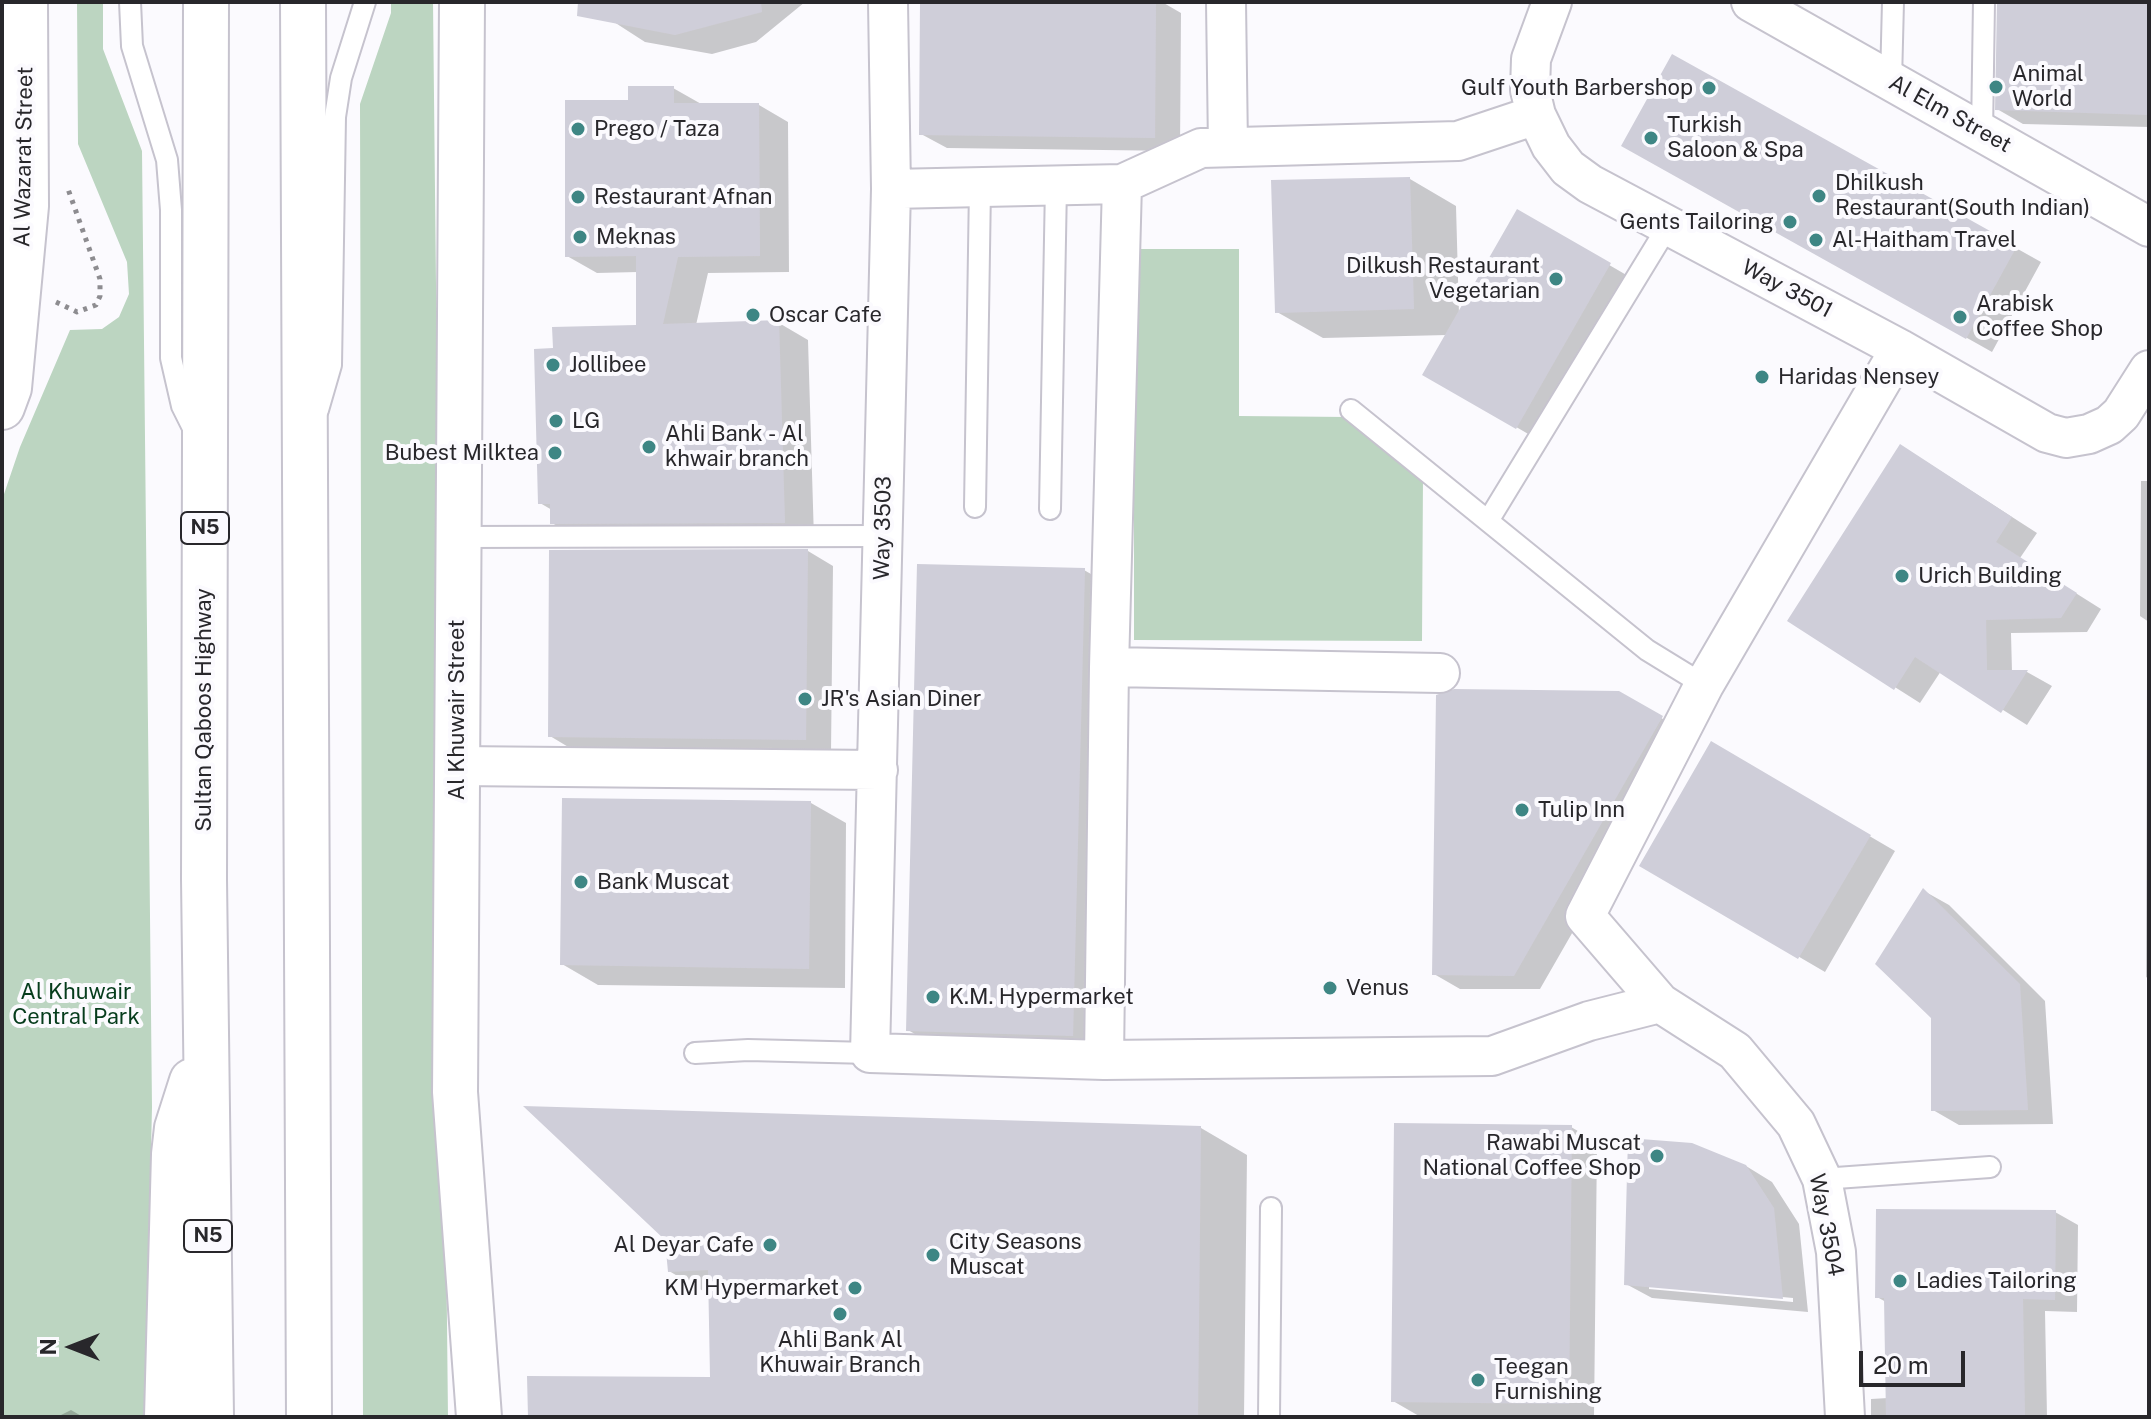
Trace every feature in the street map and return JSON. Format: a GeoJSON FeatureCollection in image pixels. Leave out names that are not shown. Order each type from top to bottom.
{"type":"FeatureCollection","features":[{"type":"Feature","properties":{"kind":"main road","name":"Al Wazarat Street"},"geometry":{"type":"LineString","coordinates":[[4,389],[26,206],[25,2]]}},
{"type":"Feature","properties":{"kind":"main road","name":"Sultan Qaboos Highway"},"geometry":{"type":"LineString","coordinates":[[206,2],[205,1054],[211,1417]]}},
{"type":"Feature","properties":{"kind":"main road"},"geometry":{"type":"LineString","coordinates":[[303,2],[309,1417]]}},
{"type":"Feature","properties":{"kind":"main road","name":"Al Khuwair Street"},"geometry":{"type":"LineString","coordinates":[[462,2],[455,1092],[479,1417]]}},
{"type":"Feature","properties":{"kind":"main road"},"geometry":{"type":"LineString","coordinates":[[167,1417],[174,1154],[184,1102],[205,1054]]}},
{"type":"Feature","properties":{"kind":"street","name":"Way 3503"},"geometry":{"type":"LineString","coordinates":[[870,1053],[891,189],[888,2]]}},
{"type":"Feature","properties":{"kind":"street"},"geometry":{"type":"LineString","coordinates":[[1226,2],[1228,147]]}},
{"type":"Feature","properties":{"kind":"street","name":"Way 3501"},"geometry":{"type":"LineString","coordinates":[[1552,2],[1531,59],[1530,90],[1536,115],[1551,146],[1568,168],[1590,184],[1900,349],[2047,433],[2066,438],[2089,434],[2109,425],[2121,414],[2149,370]]}},
{"type":"Feature","properties":{"kind":"street","name":"Al Elm Street"},"geometry":{"type":"LineString","coordinates":[[1751,2],[2149,227]]}},
{"type":"Feature","properties":{"kind":"street"},"geometry":{"type":"LineString","coordinates":[[891,189],[1122,184],[1201,148],[1458,141],[1536,115]]}},
{"type":"Feature","properties":{"kind":"street"},"geometry":{"type":"LineString","coordinates":[[1104,1060],[1109,667],[1122,184]]}},
{"type":"Feature","properties":{"kind":"street"},"geometry":{"type":"LineString","coordinates":[[2,203],[9,220],[2,336]]}},
{"type":"Feature","properties":{"kind":"street"},"geometry":{"type":"LineString","coordinates":[[1704,685],[1900,349]]}},
{"type":"Feature","properties":{"kind":"street"},"geometry":{"type":"LineString","coordinates":[[1109,667],[1440,673]]}},
{"type":"Feature","properties":{"kind":"street","name":"Way 3504"},"geometry":{"type":"LineString","coordinates":[[1704,685],[1585,916],[1660,1003],[1735,1051],[1796,1124],[1822,1179],[1836,1252],[1845,1417]]}},
{"type":"Feature","properties":{"kind":"street"},"geometry":{"type":"LineString","coordinates":[[457,766],[878,770]]}},
{"type":"Feature","properties":{"kind":"street"},"geometry":{"type":"LineString","coordinates":[[870,1053],[1104,1060],[1492,1056],[1589,1021],[1660,1003]]}},
{"type":"Feature","properties":{"kind":"lane"},"geometry":{"type":"LineString","coordinates":[[130,2],[132,46],[162,135],[171,185],[171,358],[175,382],[182,406],[205,449]]}},
{"type":"Feature","properties":{"kind":"lane"},"geometry":{"type":"LineString","coordinates":[[305,430],[323,399],[331,365],[335,117],[341,78],[365,2]]}},
{"type":"Feature","properties":{"kind":"lane"},"geometry":{"type":"LineString","coordinates":[[1891,81],[1893,2]]}},
{"type":"Feature","properties":{"kind":"lane"},"geometry":{"type":"LineString","coordinates":[[1982,133],[1984,2]]}},
{"type":"Feature","properties":{"kind":"lane"},"geometry":{"type":"LineString","coordinates":[[1050,509],[1056,185]]}},
{"type":"Feature","properties":{"kind":"lane"},"geometry":{"type":"LineString","coordinates":[[975,507],[980,187]]}},
{"type":"Feature","properties":{"kind":"lane"},"geometry":{"type":"LineString","coordinates":[[1488,521],[1668,226]]}},
{"type":"Feature","properties":{"kind":"lane"},"geometry":{"type":"LineString","coordinates":[[1351,410],[1647,650],[1704,685]]}},
{"type":"Feature","properties":{"kind":"lane"},"geometry":{"type":"LineString","coordinates":[[458,537],[883,536]]}},
{"type":"Feature","properties":{"kind":"lane"},"geometry":{"type":"LineString","coordinates":[[695,1053],[748,1050],[870,1053]]}},
{"type":"Feature","properties":{"kind":"lane"},"geometry":{"type":"LineString","coordinates":[[1822,1179],[1990,1167]]}},
{"type":"Feature","properties":{"kind":"lane"},"geometry":{"type":"LineString","coordinates":[[1269,1417],[1271,1208]]}},
{"type":"Feature","properties":{"kind":"path"},"geometry":{"type":"LineString","coordinates":[[55,301],[77,312],[96,305],[100,296],[100,279],[65,183]]}},
{"type":"Feature","properties":{"kind":"green space","name":"Al Khuwair Central Park"},"geometry":{"type":"Polygon","coordinates":[[[77,2],[103,2],[103,49],[142,151],[152,1107],[145,1417],[2,1417],[2,500],[20,447],[70,330],[102,329],[119,317],[129,294],[127,262],[78,144],[77,2]]]}},
{"type":"Feature","properties":{"kind":"green space"},"geometry":{"type":"Polygon","coordinates":[[[391,2],[433,2],[448,1417],[363,1417],[360,104],[391,13],[391,2]]]}},
{"type":"Feature","properties":{"kind":"green space"},"geometry":{"type":"Polygon","coordinates":[[[1134,249],[1239,249],[1239,416],[1348,417],[1423,476],[1422,641],[1134,640],[1134,249]]]}},
{"type":"Feature","properties":{"kind":"building"},"geometry":{"type":"Polygon","coordinates":[[[578,2],[761,2],[762,12],[675,35],[577,16],[578,2]]]}},
{"type":"Feature","properties":{"kind":"building"},"geometry":{"type":"Polygon","coordinates":[[[920,2],[1156,2],[1155,138],[919,135],[920,2]]]}},
{"type":"Feature","properties":{"kind":"building"},"geometry":{"type":"Polygon","coordinates":[[[1997,2],[2149,2],[2149,115],[1995,110],[1997,2]]]}},
{"type":"Feature","properties":{"kind":"building","name":"Dhilkush Restaurant(South Indian)"},"geometry":{"type":"Polygon","coordinates":[[[1672,54],[2017,246],[1966,339],[1621,146],[1672,54]]]}},
{"type":"Feature","properties":{"kind":"building"},"geometry":{"type":"Polygon","coordinates":[[[628,86],[674,86],[674,103],[759,103],[760,256],[678,257],[663,324],[779,320],[785,523],[550,524],[550,504],[538,504],[534,349],[553,348],[552,327],[636,325],[636,256],[565,257],[565,100],[628,100],[628,86]]]}},
{"type":"Feature","properties":{"kind":"building"},"geometry":{"type":"Polygon","coordinates":[[[1410,177],[1414,309],[1275,313],[1271,180],[1410,177]]]}},
{"type":"Feature","properties":{"kind":"building"},"geometry":{"type":"Polygon","coordinates":[[[1517,209],[1611,263],[1516,429],[1422,375],[1517,209]]]}},
{"type":"Feature","properties":{"kind":"building","name":"Urich Building"},"geometry":{"type":"Polygon","coordinates":[[[1900,444],[2012,517],[1996,542],[2077,593],[2061,618],[1986,620],[1987,670],[2028,670],[2001,713],[1915,657],[1894,690],[1787,621],[1900,444]]]}},
{"type":"Feature","properties":{"kind":"building"},"geometry":{"type":"Polygon","coordinates":[[[808,549],[806,740],[548,737],[549,550],[808,549]]]}},
{"type":"Feature","properties":{"kind":"building"},"geometry":{"type":"Polygon","coordinates":[[[917,564],[1085,568],[1073,1036],[906,1031],[917,564]]]}},
{"type":"Feature","properties":{"kind":"building","name":"Tulip Inn"},"geometry":{"type":"Polygon","coordinates":[[[1454,689],[1619,691],[1663,716],[1514,976],[1432,975],[1436,695],[1454,689]]]}},
{"type":"Feature","properties":{"kind":"building"},"geometry":{"type":"Polygon","coordinates":[[[1711,741],[1871,835],[1798,959],[1639,866],[1711,741]]]}},
{"type":"Feature","properties":{"kind":"building"},"geometry":{"type":"Polygon","coordinates":[[[562,798],[811,801],[809,969],[560,965],[562,798]]]}},
{"type":"Feature","properties":{"kind":"building"},"geometry":{"type":"Polygon","coordinates":[[[1923,888],[2020,984],[2028,1110],[1931,1111],[1931,1018],[1875,964],[1923,888]]]}},
{"type":"Feature","properties":{"kind":"building","name":"City Seasons Muscat"},"geometry":{"type":"Polygon","coordinates":[[[523,1106],[1201,1126],[1198,1417],[528,1417],[527,1376],[710,1377],[708,1270],[668,1272],[665,1240],[523,1106]]]}},
{"type":"Feature","properties":{"kind":"building"},"geometry":{"type":"Polygon","coordinates":[[[1394,1123],[1572,1125],[1569,1404],[1391,1402],[1394,1123]]]}},
{"type":"Feature","properties":{"kind":"building"},"geometry":{"type":"Polygon","coordinates":[[[1628,1138],[1692,1143],[1746,1165],[1774,1208],[1783,1299],[1624,1285],[1628,1138]]]}},
{"type":"Feature","properties":{"kind":"building"},"geometry":{"type":"Polygon","coordinates":[[[1876,1209],[2056,1210],[2055,1300],[2023,1299],[2025,1417],[1886,1417],[1884,1298],[1875,1298],[1876,1209]]]}},
{"type":"Feature","properties":{"kind":"place","name":"Animal World"},"geometry":{"type":"Point","coordinates":[1996,87]}},
{"type":"Feature","properties":{"kind":"place","name":"Gulf Youth Barbershop"},"geometry":{"type":"Point","coordinates":[1709,88]}},
{"type":"Feature","properties":{"kind":"place","name":"Prego / Taza"},"geometry":{"type":"Point","coordinates":[578,129]}},
{"type":"Feature","properties":{"kind":"place","name":"Turkish Saloon & Spa"},"geometry":{"type":"Point","coordinates":[1651,138]}},
{"type":"Feature","properties":{"kind":"place","name":"Dhilkush Restaurant(South Indian)"},"geometry":{"type":"Point","coordinates":[1819,196]}},
{"type":"Feature","properties":{"kind":"place","name":"Restaurant Afnan"},"geometry":{"type":"Point","coordinates":[578,197]}},
{"type":"Feature","properties":{"kind":"place","name":"Gents Tailoring"},"geometry":{"type":"Point","coordinates":[1790,222]}},
{"type":"Feature","properties":{"kind":"place","name":"Meknas"},"geometry":{"type":"Point","coordinates":[580,237]}},
{"type":"Feature","properties":{"kind":"place","name":"Al-Haitham Travel"},"geometry":{"type":"Point","coordinates":[1816,240]}},
{"type":"Feature","properties":{"kind":"place","name":"Dilkush Restaurant Vegetarian"},"geometry":{"type":"Point","coordinates":[1556,279]}},
{"type":"Feature","properties":{"kind":"place","name":"Oscar Cafe"},"geometry":{"type":"Point","coordinates":[753,315]}},
{"type":"Feature","properties":{"kind":"place","name":"Arabisk Coffee Shop"},"geometry":{"type":"Point","coordinates":[1960,317]}},
{"type":"Feature","properties":{"kind":"place","name":"Jollibee"},"geometry":{"type":"Point","coordinates":[553,365]}},
{"type":"Feature","properties":{"kind":"place","name":"Haridas Nensey"},"geometry":{"type":"Point","coordinates":[1762,377]}},
{"type":"Feature","properties":{"kind":"place","name":"LG"},"geometry":{"type":"Point","coordinates":[556,421]}},
{"type":"Feature","properties":{"kind":"place","name":"Ahli Bank - Al khwair branch"},"geometry":{"type":"Point","coordinates":[649,447]}},
{"type":"Feature","properties":{"kind":"place","name":"Bubest Milktea"},"geometry":{"type":"Point","coordinates":[555,453]}},
{"type":"Feature","properties":{"kind":"place","name":"Urich Building"},"geometry":{"type":"Point","coordinates":[1902,576]}},
{"type":"Feature","properties":{"kind":"place","name":"JR's Asian Diner"},"geometry":{"type":"Point","coordinates":[805,699]}},
{"type":"Feature","properties":{"kind":"place","name":"Tulip Inn"},"geometry":{"type":"Point","coordinates":[1522,810]}},
{"type":"Feature","properties":{"kind":"place","name":"Bank Muscat"},"geometry":{"type":"Point","coordinates":[581,882]}},
{"type":"Feature","properties":{"kind":"place","name":"Venus"},"geometry":{"type":"Point","coordinates":[1330,988]}},
{"type":"Feature","properties":{"kind":"place","name":"K.M. Hypermarket"},"geometry":{"type":"Point","coordinates":[933,997]}},
{"type":"Feature","properties":{"kind":"place","name":"Rawabi Muscat National Coffee Shop"},"geometry":{"type":"Point","coordinates":[1657,1156]}},
{"type":"Feature","properties":{"kind":"place","name":"Al Deyar Cafe"},"geometry":{"type":"Point","coordinates":[770,1245]}},
{"type":"Feature","properties":{"kind":"place","name":"City Seasons Muscat"},"geometry":{"type":"Point","coordinates":[933,1255]}},
{"type":"Feature","properties":{"kind":"place","name":"Ladies Tailoring"},"geometry":{"type":"Point","coordinates":[1900,1281]}},
{"type":"Feature","properties":{"kind":"place","name":"KM Hypermarket"},"geometry":{"type":"Point","coordinates":[855,1288]}},
{"type":"Feature","properties":{"kind":"place","name":"Ahli Bank Al Khuwair Branch"},"geometry":{"type":"Point","coordinates":[840,1314]}},
{"type":"Feature","properties":{"kind":"place","name":"Teegan Furnishing"},"geometry":{"type":"Point","coordinates":[1478,1380]}}]}
